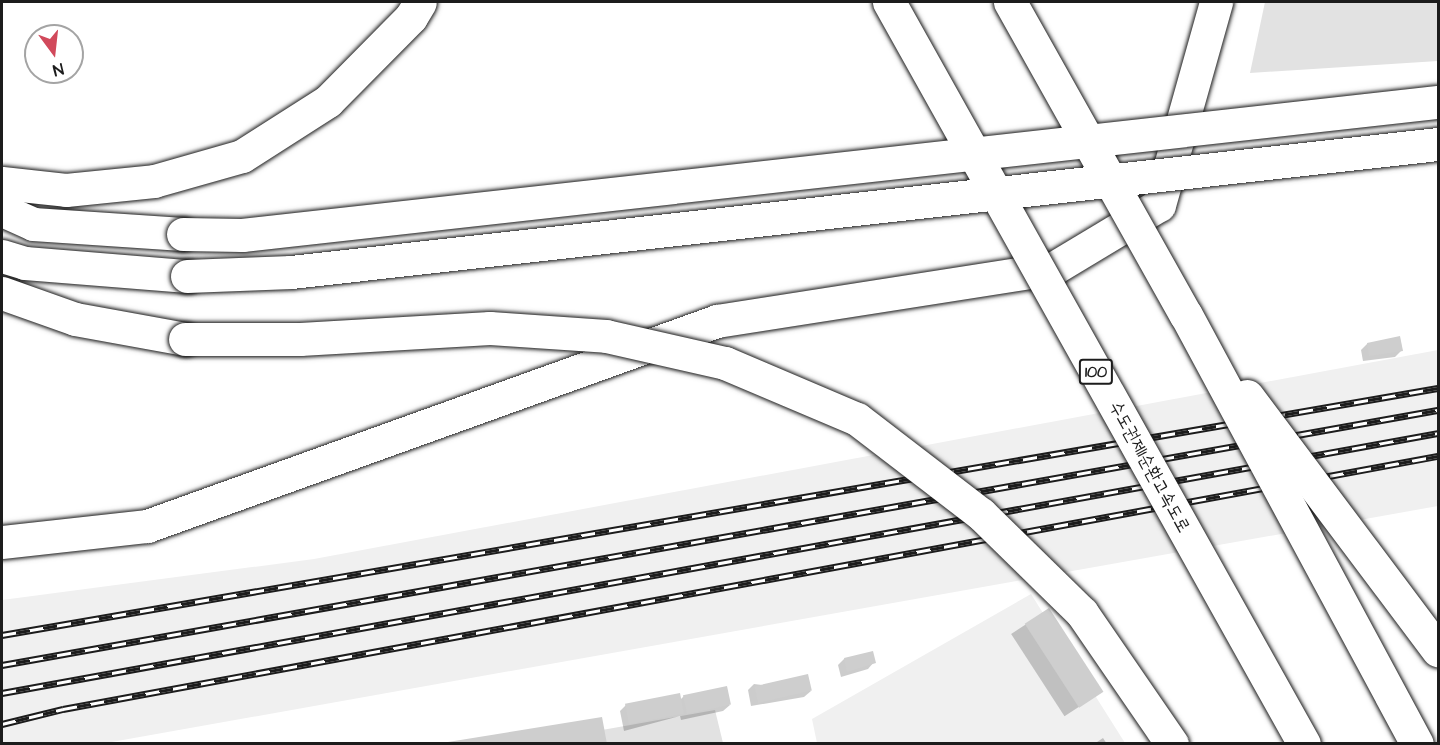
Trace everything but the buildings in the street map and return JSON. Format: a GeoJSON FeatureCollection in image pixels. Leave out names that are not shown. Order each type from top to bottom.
{"type":"FeatureCollection","features":[{"type":"Feature","properties":{"kind":"main road"},"geometry":{"type":"LineString","coordinates":[[2,183],[66,190],[154,181],[242,156],[328,101],[411,17],[420,2]]}},
{"type":"Feature","properties":{"kind":"main road","name":"수도권제1순환고속도로"},"geometry":{"type":"LineString","coordinates":[[889,2],[1304,744]]}},
{"type":"Feature","properties":{"kind":"main road"},"geometry":{"type":"LineString","coordinates":[[1010,2],[1186,315],[1417,744]]}},
{"type":"Feature","properties":{"kind":"main road"},"geometry":{"type":"LineString","coordinates":[[2,542],[147,526],[717,321],[1054,268],[1159,205],[1216,2]]}},
{"type":"Feature","properties":{"kind":"main road"},"geometry":{"type":"LineString","coordinates":[[2,210],[33,224],[183,234],[242,235],[1438,102]]}},
{"type":"Feature","properties":{"kind":"main road"},"geometry":{"type":"LineString","coordinates":[[2,256],[25,263],[187,276],[291,272],[1438,144]]}},
{"type":"Feature","properties":{"kind":"main road"},"geometry":{"type":"LineString","coordinates":[[2,293],[75,319],[185,339],[300,339],[490,328],[606,336],[725,363],[857,419],[981,514],[1082,613],[1172,744]]}},
{"type":"Feature","properties":{"kind":"main road"},"geometry":{"type":"LineString","coordinates":[[1186,315],[1438,650]]}},
{"type":"Feature","properties":{"kind":"shaded area"},"geometry":{"type":"Polygon","coordinates":[[[1265,2],[1438,2],[1438,61],[1250,73],[1265,2]]]}},
{"type":"Feature","properties":{"kind":"shaded area"},"geometry":{"type":"Polygon","coordinates":[[[1438,350],[1438,506],[106,743],[2,743],[2,600],[314,559],[1438,350]]]}},
{"type":"Feature","properties":{"kind":"shaded area"},"geometry":{"type":"Polygon","coordinates":[[[1031,594],[1125,743],[817,743],[812,719],[1031,594]]]}},
{"type":"Feature","properties":{"kind":"shaded area"},"geometry":{"type":"Polygon","coordinates":[[[715,710],[723,743],[523,744],[715,710]]]}},
{"type":"Feature","properties":{"kind":"railway"},"geometry":{"type":"LineString","coordinates":[[2,635],[1438,388]]}},
{"type":"Feature","properties":{"kind":"railway"},"geometry":{"type":"LineString","coordinates":[[2,665],[1438,410]]}},
{"type":"Feature","properties":{"kind":"railway"},"geometry":{"type":"LineString","coordinates":[[2,693],[1438,433]]}},
{"type":"Feature","properties":{"kind":"railway"},"geometry":{"type":"LineString","coordinates":[[2,724],[63,709],[1438,456]]}}]}
